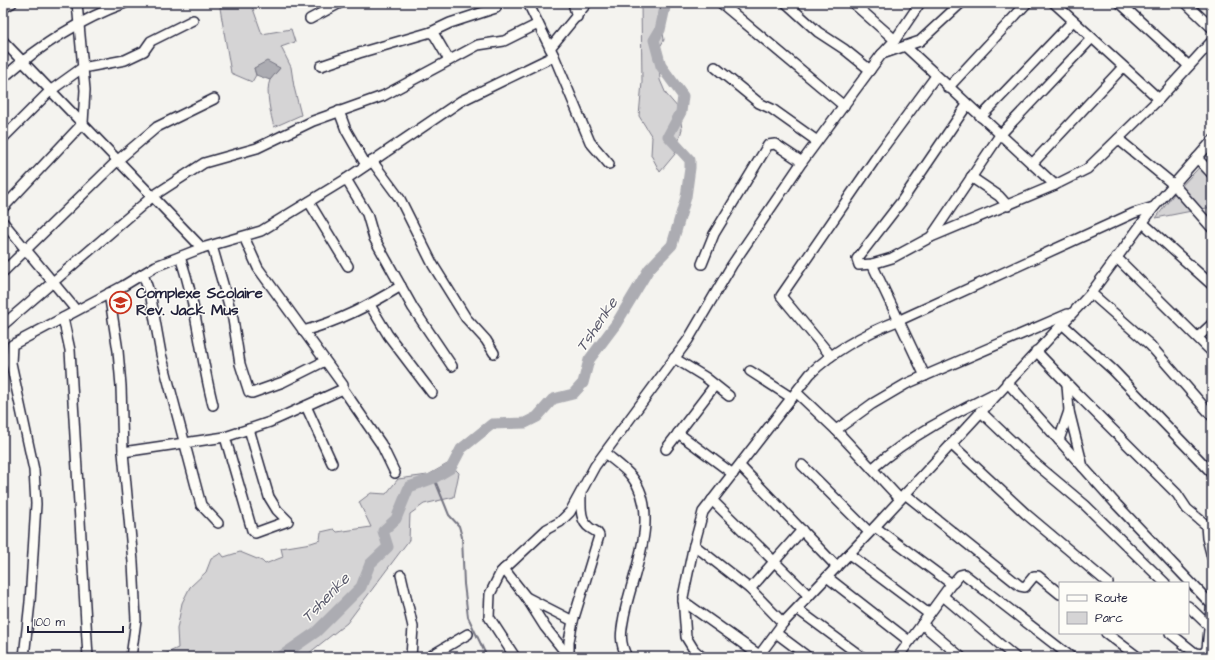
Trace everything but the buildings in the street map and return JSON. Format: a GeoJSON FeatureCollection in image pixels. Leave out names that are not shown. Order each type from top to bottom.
{"type":"FeatureCollection","features":[{"type":"Feature","properties":{"kind":"street"},"geometry":{"type":"LineString","coordinates":[[3,8],[12,3]]}},
{"type":"Feature","properties":{"kind":"street"},"geometry":{"type":"LineString","coordinates":[[3,208],[83,123],[85,90],[77,3]]}},
{"type":"Feature","properties":{"kind":"street"},"geometry":{"type":"LineString","coordinates":[[3,78],[22,62],[79,25],[101,12],[125,3]]}},
{"type":"Feature","properties":{"kind":"street"},"geometry":{"type":"LineString","coordinates":[[310,18],[340,3]]}},
{"type":"Feature","properties":{"kind":"street"},"geometry":{"type":"LineString","coordinates":[[528,3],[552,52],[590,142],[609,164]]}},
{"type":"Feature","properties":{"kind":"street"},"geometry":{"type":"LineString","coordinates":[[573,3],[577,17]]}},
{"type":"Feature","properties":{"kind":"street"},"geometry":{"type":"LineString","coordinates":[[24,657],[30,602],[36,504],[34,470],[11,363],[11,347],[156,266],[202,248],[261,231],[346,179],[461,101],[552,52],[587,3]]}},
{"type":"Feature","properties":{"kind":"street"},"geometry":{"type":"LineString","coordinates":[[721,3],[844,106]]}},
{"type":"Feature","properties":{"kind":"street"},"geometry":{"type":"LineString","coordinates":[[786,3],[818,32],[844,49],[870,70]]}},
{"type":"Feature","properties":{"kind":"street"},"geometry":{"type":"LineString","coordinates":[[853,3],[895,40]]}},
{"type":"Feature","properties":{"kind":"street"},"geometry":{"type":"LineString","coordinates":[[516,657],[489,617],[490,594],[504,569],[547,529],[560,522],[570,512],[581,490],[604,453],[688,340],[732,265],[802,162],[881,55],[895,40],[920,3]]}},
{"type":"Feature","properties":{"kind":"street"},"geometry":{"type":"LineString","coordinates":[[881,55],[906,47],[925,37],[961,3]]}},
{"type":"Feature","properties":{"kind":"street"},"geometry":{"type":"LineString","coordinates":[[948,88],[1028,3]]}},
{"type":"Feature","properties":{"kind":"street"},"geometry":{"type":"LineString","coordinates":[[1054,3],[1091,39],[1158,99]]}},
{"type":"Feature","properties":{"kind":"street"},"geometry":{"type":"LineString","coordinates":[[1120,3],[1189,66]]}},
{"type":"Feature","properties":{"kind":"street"},"geometry":{"type":"LineString","coordinates":[[1186,3],[1212,28]]}},
{"type":"Feature","properties":{"kind":"street"},"geometry":{"type":"LineString","coordinates":[[321,66],[431,32],[496,8]]}},
{"type":"Feature","properties":{"kind":"street"},"geometry":{"type":"LineString","coordinates":[[3,138],[50,91],[82,68],[126,60],[144,51],[150,41],[193,20]]}},
{"type":"Feature","properties":{"kind":"street"},"geometry":{"type":"LineString","coordinates":[[981,117],[1073,21]]}},
{"type":"Feature","properties":{"kind":"street"},"geometry":{"type":"LineString","coordinates":[[3,324],[153,196],[204,163],[257,148],[313,121],[383,96],[478,44],[504,41],[538,24]]}},
{"type":"Feature","properties":{"kind":"street"},"geometry":{"type":"LineString","coordinates":[[431,32],[435,36],[449,60]]}},
{"type":"Feature","properties":{"kind":"street"},"geometry":{"type":"LineString","coordinates":[[931,237],[1000,135],[1091,39]]}},
{"type":"Feature","properties":{"kind":"street"},"geometry":{"type":"LineString","coordinates":[[3,41],[202,248]]}},
{"type":"Feature","properties":{"kind":"street"},"geometry":{"type":"LineString","coordinates":[[967,105],[902,202],[857,259],[859,265],[872,264],[892,258],[931,237],[1055,186],[1088,169],[1158,99],[1212,41]]}},
{"type":"Feature","properties":{"kind":"street"},"geometry":{"type":"LineString","coordinates":[[906,47],[948,88],[1055,186]]}},
{"type":"Feature","properties":{"kind":"street"},"geometry":{"type":"LineString","coordinates":[[715,67],[759,103],[772,108],[817,141]]}},
{"type":"Feature","properties":{"kind":"street"},"geometry":{"type":"LineString","coordinates":[[1032,164],[1123,67]]}},
{"type":"Feature","properties":{"kind":"street"},"geometry":{"type":"LineString","coordinates":[[831,356],[781,296],[880,152],[936,76]]}},
{"type":"Feature","properties":{"kind":"street"},"geometry":{"type":"LineString","coordinates":[[3,272],[118,160],[157,127],[214,99]]}},
{"type":"Feature","properties":{"kind":"street"},"geometry":{"type":"LineString","coordinates":[[339,111],[346,130],[369,163],[400,199],[433,265],[466,318],[486,340],[494,353]]}},
{"type":"Feature","properties":{"kind":"street"},"geometry":{"type":"LineString","coordinates":[[1118,139],[1174,185],[1212,228]]}},
{"type":"Feature","properties":{"kind":"street"},"geometry":{"type":"LineString","coordinates":[[683,601],[758,656],[783,623],[872,530],[1090,293],[1154,207],[1212,141]]}},
{"type":"Feature","properties":{"kind":"street"},"geometry":{"type":"LineString","coordinates":[[702,264],[714,234],[768,145],[775,144],[802,162]]}},
{"type":"Feature","properties":{"kind":"street"},"geometry":{"type":"LineString","coordinates":[[1196,158],[1212,174]]}},
{"type":"Feature","properties":{"kind":"street"},"geometry":{"type":"LineString","coordinates":[[971,177],[999,196],[1008,206]]}},
{"type":"Feature","properties":{"kind":"street"},"geometry":{"type":"LineString","coordinates":[[346,179],[365,212],[374,238],[400,286],[430,335],[452,366]]}},
{"type":"Feature","properties":{"kind":"street"},"geometry":{"type":"LineString","coordinates":[[309,202],[348,266]]}},
{"type":"Feature","properties":{"kind":"street"},"geometry":{"type":"LineString","coordinates":[[702,657],[686,638],[683,601],[694,545],[703,512],[810,374],[831,356],[868,332],[900,320],[1134,213],[1154,207]]}},
{"type":"Feature","properties":{"kind":"street"},"geometry":{"type":"LineString","coordinates":[[3,222],[76,310]]}},
{"type":"Feature","properties":{"kind":"street"},"geometry":{"type":"LineString","coordinates":[[1143,223],[1212,285]]}},
{"type":"Feature","properties":{"kind":"street"},"geometry":{"type":"LineString","coordinates":[[244,237],[258,268],[343,385],[343,389],[384,449],[395,473]]}},
{"type":"Feature","properties":{"kind":"street"},"geometry":{"type":"LineString","coordinates":[[212,246],[233,320],[240,364],[250,392],[252,393],[283,382],[325,361]]}},
{"type":"Feature","properties":{"kind":"street"},"geometry":{"type":"LineString","coordinates":[[180,257],[190,290],[213,405]]}},
{"type":"Feature","properties":{"kind":"street"},"geometry":{"type":"LineString","coordinates":[[1116,257],[1212,352]]}},
{"type":"Feature","properties":{"kind":"street"},"geometry":{"type":"LineString","coordinates":[[872,264],[900,320],[925,376]]}},
{"type":"Feature","properties":{"kind":"street"},"geometry":{"type":"LineString","coordinates":[[143,274],[151,298],[161,354],[201,505],[218,523]]}},
{"type":"Feature","properties":{"kind":"street"},"geometry":{"type":"LineString","coordinates":[[303,331],[329,324],[370,305],[400,286]]}},
{"type":"Feature","properties":{"kind":"street"},"geometry":{"type":"LineString","coordinates":[[109,293],[118,351],[121,386],[123,452],[132,548],[136,620],[131,657]]}},
{"type":"Feature","properties":{"kind":"street"},"geometry":{"type":"LineString","coordinates":[[1090,293],[1150,345],[1212,416]]}},
{"type":"Feature","properties":{"kind":"street"},"geometry":{"type":"LineString","coordinates":[[370,305],[388,335],[432,393]]}},
{"type":"Feature","properties":{"kind":"street"},"geometry":{"type":"LineString","coordinates":[[836,430],[872,404],[925,376],[1073,312]]}},
{"type":"Feature","properties":{"kind":"street"},"geometry":{"type":"LineString","coordinates":[[63,318],[70,350],[88,657]]}},
{"type":"Feature","properties":{"kind":"street"},"geometry":{"type":"LineString","coordinates":[[1061,323],[1113,370],[1212,473]]}},
{"type":"Feature","properties":{"kind":"street"},"geometry":{"type":"LineString","coordinates":[[1198,337],[1212,324]]}},
{"type":"Feature","properties":{"kind":"street"},"geometry":{"type":"LineString","coordinates":[[1036,351],[1177,494],[1192,514],[1209,527],[1207,538],[1212,557]]}},
{"type":"Feature","properties":{"kind":"street"},"geometry":{"type":"LineString","coordinates":[[674,358],[729,396]]}},
{"type":"Feature","properties":{"kind":"street"},"geometry":{"type":"LineString","coordinates":[[750,371],[794,395],[836,430],[903,496],[1020,586],[1025,587],[1036,575],[1059,593]]}},
{"type":"Feature","properties":{"kind":"street"},"geometry":{"type":"LineString","coordinates":[[1007,382],[1084,468],[1212,600],[1210,628],[1207,648],[1204,654],[1200,655],[1194,653],[1171,634]]}},
{"type":"Feature","properties":{"kind":"street"},"geometry":{"type":"LineString","coordinates":[[666,449],[715,385]]}},
{"type":"Feature","properties":{"kind":"street"},"geometry":{"type":"LineString","coordinates":[[1068,385],[1069,411],[1084,468]]}},
{"type":"Feature","properties":{"kind":"street"},"geometry":{"type":"LineString","coordinates":[[123,452],[225,438],[306,406],[343,389]]}},
{"type":"Feature","properties":{"kind":"street"},"geometry":{"type":"LineString","coordinates":[[873,468],[898,448],[956,413],[998,392]]}},
{"type":"Feature","properties":{"kind":"street"},"geometry":{"type":"LineString","coordinates":[[306,406],[332,463]]}},
{"type":"Feature","properties":{"kind":"street"},"geometry":{"type":"LineString","coordinates":[[980,411],[1036,464],[1085,505],[1164,582]]}},
{"type":"Feature","properties":{"kind":"street"},"geometry":{"type":"LineString","coordinates":[[1059,440],[1069,411]]}},
{"type":"Feature","properties":{"kind":"street"},"geometry":{"type":"LineString","coordinates":[[225,438],[252,530],[255,533],[260,532],[288,521],[277,510],[269,497],[249,429]]}},
{"type":"Feature","properties":{"kind":"street"},"geometry":{"type":"LineString","coordinates":[[678,433],[733,474]]}},
{"type":"Feature","properties":{"kind":"street"},"geometry":{"type":"LineString","coordinates":[[951,444],[1026,514],[1107,582]]}},
{"type":"Feature","properties":{"kind":"street"},"geometry":{"type":"LineString","coordinates":[[604,453],[631,475],[637,484],[641,493],[646,518],[644,535],[628,595],[620,640],[627,657]]}},
{"type":"Feature","properties":{"kind":"street"},"geometry":{"type":"LineString","coordinates":[[802,465],[872,530],[952,583]]}},
{"type":"Feature","properties":{"kind":"street"},"geometry":{"type":"LineString","coordinates":[[740,466],[837,567]]}},
{"type":"Feature","properties":{"kind":"street"},"geometry":{"type":"LineString","coordinates":[[569,657],[569,641],[573,621],[599,536],[598,532],[587,526],[583,518],[580,506],[581,490]]}},
{"type":"Feature","properties":{"kind":"street"},"geometry":{"type":"LineString","coordinates":[[712,500],[809,596]]}},
{"type":"Feature","properties":{"kind":"street"},"geometry":{"type":"LineString","coordinates":[[750,589],[802,530]]}},
{"type":"Feature","properties":{"kind":"street"},"geometry":{"type":"LineString","coordinates":[[694,545],[750,589],[783,623]]}},
{"type":"Feature","properties":{"kind":"street"},"geometry":{"type":"LineString","coordinates":[[849,554],[929,614]]}},
{"type":"Feature","properties":{"kind":"street"},"geometry":{"type":"LineString","coordinates":[[504,569],[526,597],[545,628],[569,657]]}},
{"type":"Feature","properties":{"kind":"street"},"geometry":{"type":"LineString","coordinates":[[903,655],[910,641],[952,583],[960,575],[964,574],[1071,657]]}},
{"type":"Feature","properties":{"kind":"street"},"geometry":{"type":"LineString","coordinates":[[401,575],[413,627],[411,657]]}},
{"type":"Feature","properties":{"kind":"street"},"geometry":{"type":"LineString","coordinates":[[827,577],[910,641]]}},
{"type":"Feature","properties":{"kind":"street"},"geometry":{"type":"LineString","coordinates":[[943,596],[1015,657]]}},
{"type":"Feature","properties":{"kind":"street"},"geometry":{"type":"LineString","coordinates":[[526,597],[573,621]]}},
{"type":"Feature","properties":{"kind":"street"},"geometry":{"type":"LineString","coordinates":[[1189,607],[1210,628]]}},
{"type":"Feature","properties":{"kind":"street"},"geometry":{"type":"LineString","coordinates":[[797,609],[862,657]]}},
{"type":"Feature","properties":{"kind":"street"},"geometry":{"type":"LineString","coordinates":[[922,624],[961,657]]}},
{"type":"Feature","properties":{"kind":"street"},"geometry":{"type":"LineString","coordinates":[[776,633],[808,657]]}},
{"type":"Feature","properties":{"kind":"street"},"geometry":{"type":"LineString","coordinates":[[429,657],[468,634]]}},
{"type":"Feature","properties":{"kind":"street"},"geometry":{"type":"LineString","coordinates":[[1107,634],[1138,657]]}},
{"type":"Feature","properties":{"kind":"green space"},"geometry":{"type":"Polygon","coordinates":[[[222,3],[251,3],[262,34],[291,29],[295,42],[281,47],[291,67],[301,115],[274,127],[271,117],[268,90],[271,78],[280,68],[254,68],[256,75],[252,82],[231,73],[220,8],[222,3]]]}},
{"type":"Feature","properties":{"kind":"green space"},"geometry":{"type":"Polygon","coordinates":[[[641,3],[666,3],[662,25],[664,40],[658,50],[660,80],[666,94],[679,109],[682,129],[675,154],[660,172],[651,155],[652,137],[639,116],[642,82],[641,3]]]}},
{"type":"Feature","properties":{"kind":"green space"},"geometry":{"type":"Polygon","coordinates":[[[1212,154],[1212,207],[1156,218],[1174,194],[1212,154]]]}},
{"type":"Feature","properties":{"kind":"green space"},"geometry":{"type":"Polygon","coordinates":[[[449,463],[459,473],[454,497],[424,504],[410,514],[409,540],[347,623],[304,657],[158,657],[178,648],[177,629],[182,603],[190,587],[206,572],[211,559],[221,553],[224,557],[240,552],[262,561],[265,564],[283,557],[281,548],[320,540],[321,532],[334,529],[337,532],[371,527],[359,502],[371,493],[386,494],[398,479],[428,475],[449,463]]]}},
{"type":"Feature","properties":{"kind":"shaded area"},"geometry":{"type":"Polygon","coordinates":[[[267,61],[280,68],[270,80],[256,75],[254,68],[267,61]]]}},
{"type":"Feature","properties":{"kind":"waterway","name":"Tshenke"},"geometry":{"type":"LineString","coordinates":[[280,657],[316,632],[361,587],[370,564],[388,547],[383,531],[396,519],[409,487],[434,478],[451,468],[461,449],[492,424],[525,423],[537,417],[553,399],[573,394],[583,383],[589,360],[616,324],[649,269],[672,245],[686,197],[690,160],[668,136],[681,112],[683,96],[661,66],[654,40],[660,30],[666,3]]}},
{"type":"Feature","properties":{"kind":"waterway"},"geometry":{"type":"LineString","coordinates":[[434,478],[449,515],[459,526],[462,537],[464,584],[468,617],[487,657]]}},
{"type":"Feature","properties":{"kind":"place","name":"Complexe Scolaire Rev. Jack Mus"},"geometry":{"type":"Point","coordinates":[120,302]}}]}
